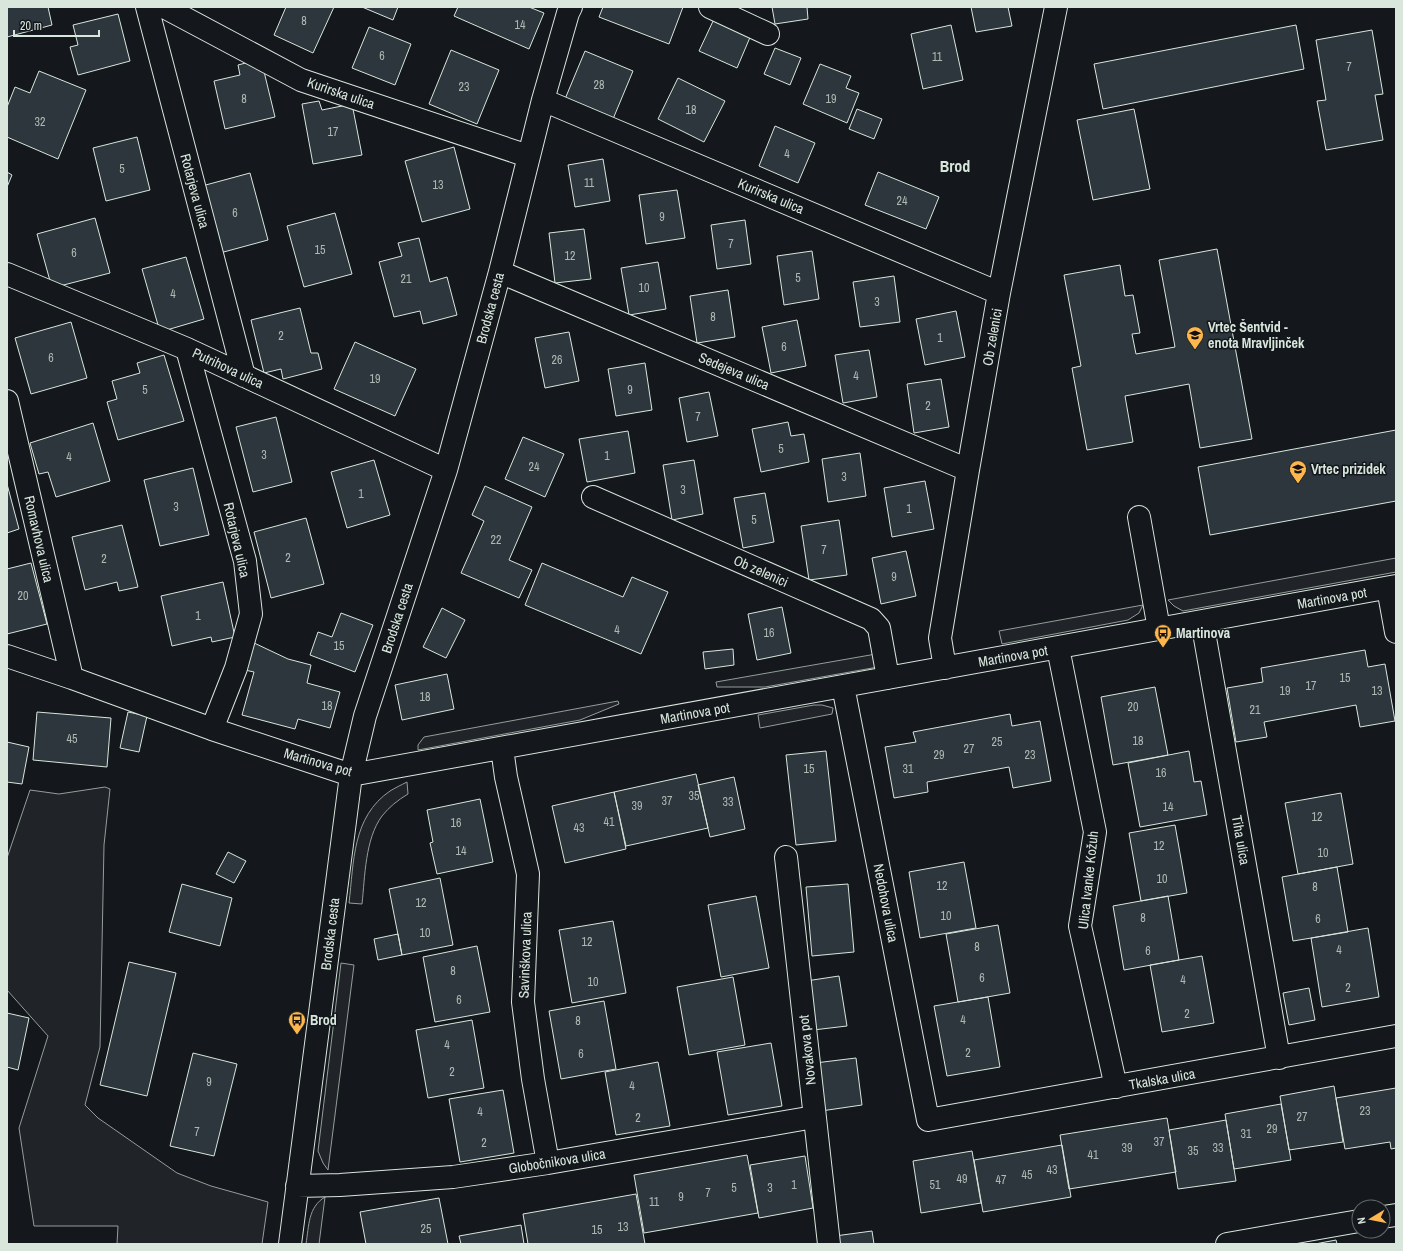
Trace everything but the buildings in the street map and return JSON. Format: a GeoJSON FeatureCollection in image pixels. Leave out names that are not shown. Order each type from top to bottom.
{"type":"FeatureCollection","features":[{"type":"Feature","properties":{"kind":"street","name":"Rotarjeva ulica"},"geometry":{"type":"LineString","coordinates":[[146,7],[244,376]]}},
{"type":"Feature","properties":{"kind":"street","name":"Kurirska ulica"},"geometry":{"type":"LineString","coordinates":[[164,7],[301,80],[528,156]]}},
{"type":"Feature","properties":{"kind":"street"},"geometry":{"type":"LineString","coordinates":[[710,7],[768,34]]}},
{"type":"Feature","properties":{"kind":"street","name":"Ob zelenici"},"geometry":{"type":"LineString","coordinates":[[946,668],[940,638],[999,293],[1056,7]]}},
{"type":"Feature","properties":{"kind":"street","name":"Brodska cesta"},"geometry":{"type":"LineString","coordinates":[[290,1244],[351,775],[365,716],[446,470],[500,272],[565,9]]}},
{"type":"Feature","properties":{"kind":"street","name":"Kurirska ulica"},"geometry":{"type":"LineString","coordinates":[[543,100],[999,293]]}},
{"type":"Feature","properties":{"kind":"street","name":"Sedejeva ulica"},"geometry":{"type":"LineString","coordinates":[[500,272],[968,470]]}},
{"type":"Feature","properties":{"kind":"street","name":"Putrihova ulica"},"geometry":{"type":"LineString","coordinates":[[7,274],[187,349],[446,470]]}},
{"type":"Feature","properties":{"kind":"street","name":"Rotarjeva ulica"},"geometry":{"type":"LineString","coordinates":[[187,349],[245,561],[251,614],[236,668],[212,729]]}},
{"type":"Feature","properties":{"kind":"street","name":"Romavhova ulica"},"geometry":{"type":"LineString","coordinates":[[7,401],[72,678]]}},
{"type":"Feature","properties":{"kind":"street","name":"Ob zelenici"},"geometry":{"type":"LineString","coordinates":[[594,497],[871,619],[879,628],[888,678]]}},
{"type":"Feature","properties":{"kind":"street"},"geometry":{"type":"LineString","coordinates":[[1139,517],[1158,629]]}},
{"type":"Feature","properties":{"kind":"street"},"geometry":{"type":"LineString","coordinates":[[1392,587],[1396,632]]}},
{"type":"Feature","properties":{"kind":"street","name":"Martinova pot"},"geometry":{"type":"LineString","coordinates":[[7,656],[212,729],[351,775],[1392,587]]}},
{"type":"Feature","properties":{"kind":"street","name":"Tiha ulica"},"geometry":{"type":"LineString","coordinates":[[1202,621],[1279,1058]]}},
{"type":"Feature","properties":{"kind":"street","name":"Ulica Ivanke Kožuh"},"geometry":{"type":"LineString","coordinates":[[1058,648],[1095,832],[1080,926],[1116,1087]]}},
{"type":"Feature","properties":{"kind":"street","name":"Nedohova ulica"},"geometry":{"type":"LineString","coordinates":[[843,686],[928,1120]]}},
{"type":"Feature","properties":{"kind":"street","name":"Savinškova ulica"},"geometry":{"type":"LineString","coordinates":[[502,748],[506,777],[528,874],[524,1002],[533,1079],[548,1163]]}},
{"type":"Feature","properties":{"kind":"street","name":"Novakova pot"},"geometry":{"type":"LineString","coordinates":[[786,857],[829,1244]]}},
{"type":"Feature","properties":{"kind":"street","name":"Tkalska ulica"},"geometry":{"type":"LineString","coordinates":[[928,1120],[1396,1036]]}},
{"type":"Feature","properties":{"kind":"street","name":"Globočnikova ulica"},"geometry":{"type":"LineString","coordinates":[[297,1186],[340,1185],[453,1177],[548,1163],[814,1117]]}},
{"type":"Feature","properties":{"kind":"street"},"geometry":{"type":"LineString","coordinates":[[1226,1244],[1351,1222]]}},
{"type":"Feature","properties":{"kind":"shaded area"},"geometry":{"type":"Polygon","coordinates":[[[1396,558],[1396,572],[1183,611],[1174,606],[1168,600],[1396,558]]]}},
{"type":"Feature","properties":{"kind":"shaded area"},"geometry":{"type":"Polygon","coordinates":[[[1143,605],[1139,613],[1128,620],[1002,644],[999,631],[1143,605]]]}},
{"type":"Feature","properties":{"kind":"shaded area"},"geometry":{"type":"Polygon","coordinates":[[[876,654],[878,667],[765,687],[717,687],[716,682],[876,654]]]}},
{"type":"Feature","properties":{"kind":"shaded area"},"geometry":{"type":"Polygon","coordinates":[[[618,701],[619,704],[580,720],[418,750],[418,745],[424,737],[618,701]]]}},
{"type":"Feature","properties":{"kind":"shaded area"},"geometry":{"type":"Polygon","coordinates":[[[814,705],[822,705],[833,708],[832,714],[760,728],[758,715],[814,705]]]}},
{"type":"Feature","properties":{"kind":"shaded area"},"geometry":{"type":"Polygon","coordinates":[[[407,782],[408,794],[394,804],[382,816],[376,825],[367,858],[362,904],[349,903],[357,841],[368,814],[390,791],[407,782]]]}},
{"type":"Feature","properties":{"kind":"shaded area"},"geometry":{"type":"Polygon","coordinates":[[[105,787],[110,789],[104,845],[100,1047],[85,1105],[98,1118],[177,1173],[211,1186],[268,1202],[262,1244],[117,1244],[118,1226],[34,1226],[19,1128],[48,1036],[7,990],[7,858],[30,790],[59,794],[105,787]]]}},
{"type":"Feature","properties":{"kind":"shaded area"},"geometry":{"type":"Polygon","coordinates":[[[341,963],[354,965],[328,1170],[318,1151],[341,963]]]}},
{"type":"Feature","properties":{"kind":"shaded area"},"geometry":{"type":"Polygon","coordinates":[[[325,1197],[319,1244],[306,1244],[312,1212],[319,1201],[325,1197]]]}},
{"type":"Feature","properties":{"kind":"place","name":"Vrtec Šentvid - enota Mravljinček"},"geometry":{"type":"Point","coordinates":[1195,350]}},
{"type":"Feature","properties":{"kind":"place","name":"Vrtec prizidek"},"geometry":{"type":"Point","coordinates":[1298,484]}},
{"type":"Feature","properties":{"kind":"place","name":"Martinova"},"geometry":{"type":"Point","coordinates":[1163,648]}},
{"type":"Feature","properties":{"kind":"place","name":"Brod"},"geometry":{"type":"Point","coordinates":[297,1035]}},
{"type":"Feature","properties":{"kind":"district","name":"Brod"},"geometry":{"type":"Point","coordinates":[955,166]}}]}
